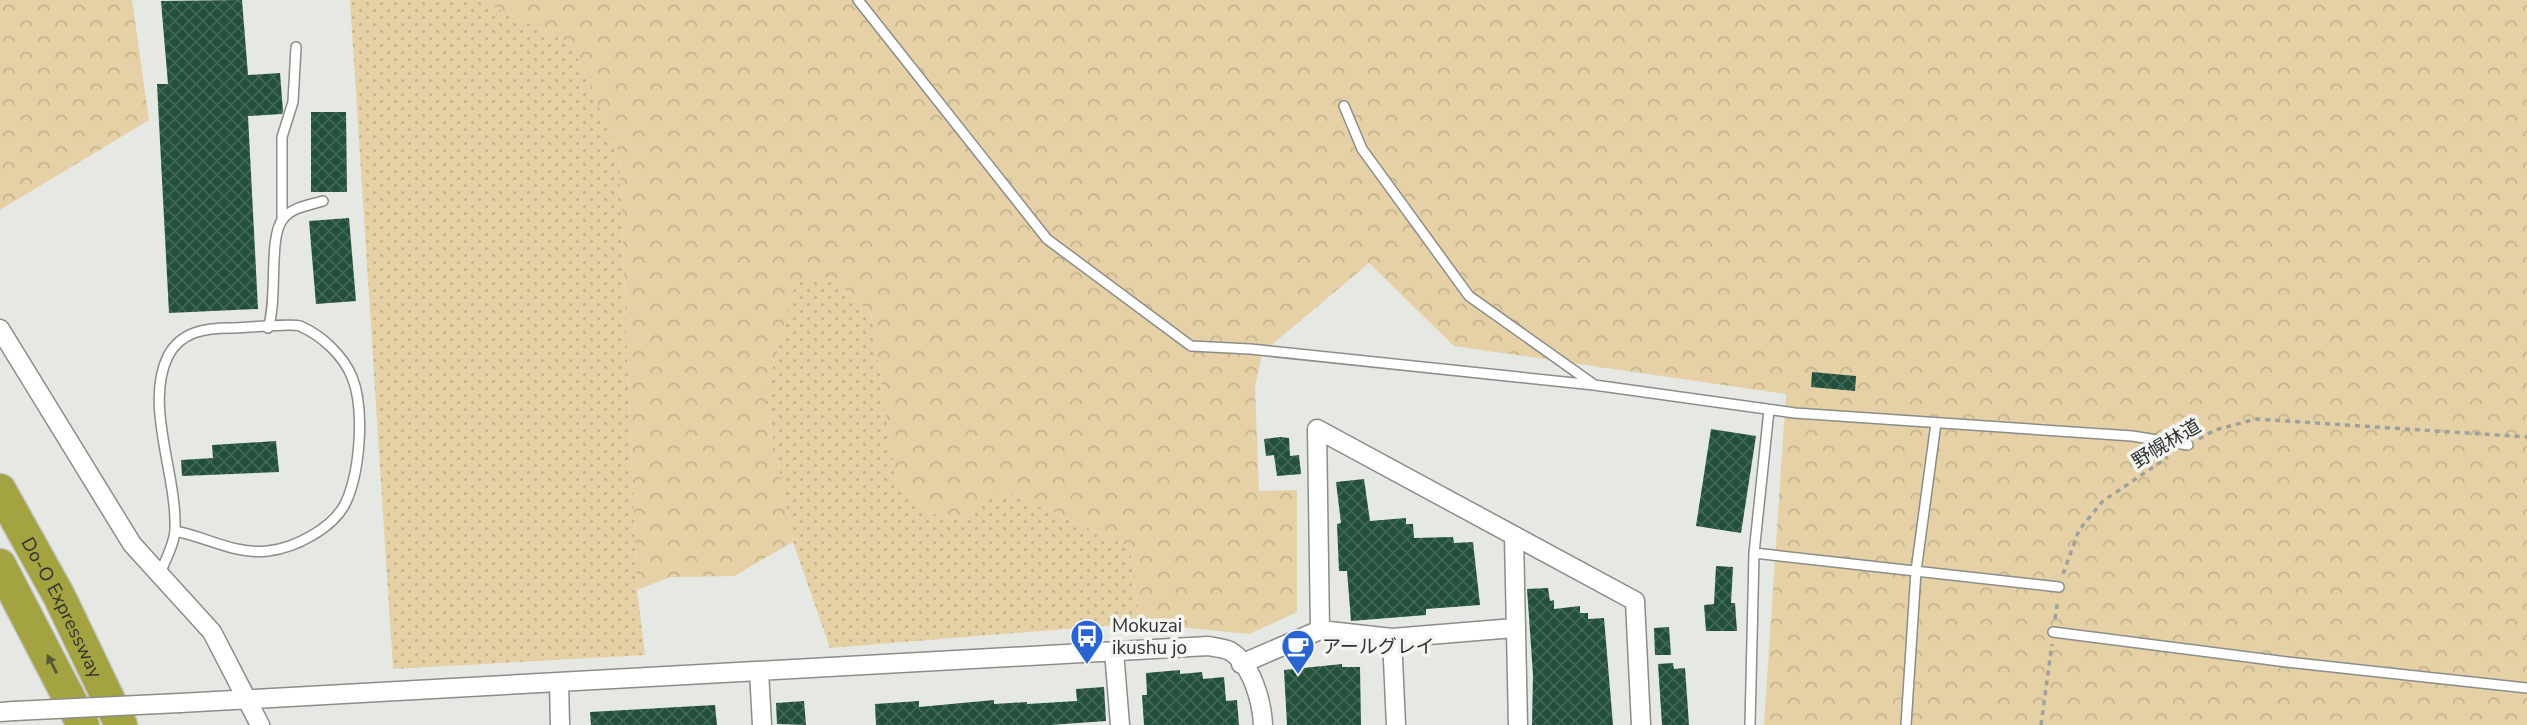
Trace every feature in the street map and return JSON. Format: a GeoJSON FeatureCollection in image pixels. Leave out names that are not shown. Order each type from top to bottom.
{"type":"FeatureCollection","features":[{"type":"Feature","properties":{"kind":"highway","name":"Do-O Expressway"},"geometry":{"type":"LineString","coordinates":[[0,490],[59,596],[121,725]]}},
{"type":"Feature","properties":{"kind":"highway","name":"Do-O Expressway"},"geometry":{"type":"LineString","coordinates":[[0,565],[83,725]]}},
{"type":"Feature","properties":{"kind":"street"},"geometry":{"type":"LineString","coordinates":[[0,329],[132,544],[212,632],[250,699],[260,725]]}},
{"type":"Feature","properties":{"kind":"street"},"geometry":{"type":"LineString","coordinates":[[1320,630],[1317,429],[1635,601],[1641,725]]}},
{"type":"Feature","properties":{"kind":"street"},"geometry":{"type":"LineString","coordinates":[[1514,536],[1518,725]]}},
{"type":"Feature","properties":{"kind":"street"},"geometry":{"type":"LineString","coordinates":[[1241,664],[1320,630],[1392,638],[1514,628]]}},
{"type":"Feature","properties":{"kind":"street"},"geometry":{"type":"LineString","coordinates":[[1392,638],[1396,725]]}},
{"type":"Feature","properties":{"kind":"street"},"geometry":{"type":"LineString","coordinates":[[7,712],[1208,646],[1230,651],[1241,664],[1262,702],[1264,725]]}},
{"type":"Feature","properties":{"kind":"street"},"geometry":{"type":"LineString","coordinates":[[1115,651],[1120,725]]}},
{"type":"Feature","properties":{"kind":"street"},"geometry":{"type":"LineString","coordinates":[[759,671],[762,725]]}},
{"type":"Feature","properties":{"kind":"street"},"geometry":{"type":"LineString","coordinates":[[559,682],[561,725]]}},
{"type":"Feature","properties":{"kind":"lane"},"geometry":{"type":"LineString","coordinates":[[858,0],[1047,239],[1191,346],[1250,349],[1594,385],[1769,410],[2133,436],[2188,445]]}},
{"type":"Feature","properties":{"kind":"lane"},"geometry":{"type":"LineString","coordinates":[[268,328],[274,311],[276,236],[282,219],[282,137],[293,102],[296,47]]}},
{"type":"Feature","properties":{"kind":"lane"},"geometry":{"type":"LineString","coordinates":[[1344,106],[1362,149],[1469,296],[1594,385]]}},
{"type":"Feature","properties":{"kind":"lane"},"geometry":{"type":"LineString","coordinates":[[282,219],[298,208],[323,201]]}},
{"type":"Feature","properties":{"kind":"lane"},"geometry":{"type":"LineString","coordinates":[[160,574],[175,531],[169,458],[157,388],[169,355],[186,335],[213,328],[296,325],[323,338],[352,376],[358,401],[360,448],[346,504],[313,537],[268,551],[236,551],[200,536],[175,531]]}},
{"type":"Feature","properties":{"kind":"lane"},"geometry":{"type":"LineString","coordinates":[[1750,725],[1754,553],[1769,410]]}},
{"type":"Feature","properties":{"kind":"lane"},"geometry":{"type":"LineString","coordinates":[[1906,725],[1916,571],[1936,423]]}},
{"type":"Feature","properties":{"kind":"lane"},"geometry":{"type":"LineString","coordinates":[[1754,553],[2059,587]]}},
{"type":"Feature","properties":{"kind":"lane"},"geometry":{"type":"LineString","coordinates":[[2053,632],[2287,662],[2527,688]]}},
{"type":"Feature","properties":{"kind":"path","name":"野幌林道"},"geometry":{"type":"LineString","coordinates":[[2041,725],[2059,587],[2078,530],[2103,501],[2188,445],[2215,430],[2256,419],[2527,437]]}},
{"type":"Feature","properties":{"kind":"green space"},"geometry":{"type":"Polygon","coordinates":[[[0,0],[132,0],[149,120],[0,210],[0,0]]]}},
{"type":"Feature","properties":{"kind":"green space"},"geometry":{"type":"Polygon","coordinates":[[[350,0],[479,0],[572,44],[619,153],[637,590],[645,655],[393,669],[350,0]]]}},
{"type":"Feature","properties":{"kind":"green space"},"geometry":{"type":"Polygon","coordinates":[[[479,0],[2527,0],[2527,725],[1764,725],[1786,394],[1454,346],[1369,263],[1262,353],[1255,388],[1259,491],[1297,490],[1297,612],[1249,634],[1140,623],[1130,547],[1005,491],[991,498],[965,520],[925,512],[896,481],[871,314],[831,277],[796,281],[765,397],[793,542],[734,576],[670,577],[637,590],[619,153],[572,44],[479,0]]]}},
{"type":"Feature","properties":{"kind":"green space"},"geometry":{"type":"Polygon","coordinates":[[[831,277],[871,314],[896,481],[925,512],[965,520],[991,497],[1005,491],[1130,547],[1140,623],[830,648],[793,542],[765,397],[796,280],[831,277]]]}},
{"type":"Feature","properties":{"kind":"building"},"geometry":{"type":"Polygon","coordinates":[[[242,0],[248,75],[280,73],[283,111],[282,114],[248,116],[258,309],[169,313],[157,84],[168,84],[161,1],[242,0]]]}},
{"type":"Feature","properties":{"kind":"building"},"geometry":{"type":"Polygon","coordinates":[[[311,112],[346,112],[347,192],[311,192],[311,112]]]}},
{"type":"Feature","properties":{"kind":"building"},"geometry":{"type":"Polygon","coordinates":[[[349,218],[356,301],[316,304],[309,221],[349,218]]]}},
{"type":"Feature","properties":{"kind":"building"},"geometry":{"type":"Polygon","coordinates":[[[1812,372],[1856,376],[1855,391],[1811,387],[1812,372]]]}},
{"type":"Feature","properties":{"kind":"building"},"geometry":{"type":"Polygon","coordinates":[[[1711,429],[1756,436],[1741,533],[1696,526],[1711,429]]]}},
{"type":"Feature","properties":{"kind":"building"},"geometry":{"type":"Polygon","coordinates":[[[1289,438],[1290,456],[1299,455],[1301,474],[1277,476],[1274,455],[1266,456],[1264,439],[1289,438]]]}},
{"type":"Feature","properties":{"kind":"building"},"geometry":{"type":"Polygon","coordinates":[[[276,441],[279,472],[182,476],[181,460],[213,458],[212,445],[276,441]]]}},
{"type":"Feature","properties":{"kind":"building"},"geometry":{"type":"Polygon","coordinates":[[[1364,479],[1370,521],[1406,518],[1406,524],[1413,524],[1414,538],[1453,537],[1454,543],[1473,542],[1480,605],[1426,609],[1426,615],[1351,621],[1347,571],[1339,571],[1337,524],[1341,523],[1336,482],[1364,479]]]}},
{"type":"Feature","properties":{"kind":"building"},"geometry":{"type":"Polygon","coordinates":[[[1716,566],[1733,567],[1731,603],[1735,603],[1737,631],[1706,631],[1704,605],[1714,604],[1716,566]]]}},
{"type":"Feature","properties":{"kind":"building"},"geometry":{"type":"Polygon","coordinates":[[[1548,588],[1550,601],[1554,600],[1554,609],[1580,606],[1580,613],[1588,613],[1588,619],[1604,618],[1613,725],[1532,725],[1533,675],[1527,589],[1548,588]]]}},
{"type":"Feature","properties":{"kind":"building"},"geometry":{"type":"Polygon","coordinates":[[[1669,627],[1671,655],[1655,655],[1654,628],[1669,627]]]}},
{"type":"Feature","properties":{"kind":"building"},"geometry":{"type":"Polygon","coordinates":[[[1673,663],[1674,669],[1685,668],[1689,725],[1662,725],[1658,664],[1673,663]]]}},
{"type":"Feature","properties":{"kind":"building"},"geometry":{"type":"Polygon","coordinates":[[[1342,664],[1342,667],[1360,667],[1361,725],[1287,725],[1284,670],[1342,664]]]}},
{"type":"Feature","properties":{"kind":"building"},"geometry":{"type":"Polygon","coordinates":[[[1180,670],[1180,674],[1202,672],[1203,679],[1224,677],[1226,701],[1237,700],[1239,725],[1144,725],[1142,695],[1147,695],[1146,673],[1180,670]]]}},
{"type":"Feature","properties":{"kind":"building"},"geometry":{"type":"Polygon","coordinates":[[[1104,687],[1106,721],[1051,725],[876,725],[875,704],[919,701],[919,707],[994,700],[994,704],[1077,701],[1076,689],[1104,687]]]}},
{"type":"Feature","properties":{"kind":"building"},"geometry":{"type":"Polygon","coordinates":[[[804,701],[806,725],[777,724],[776,703],[804,701]]]}},
{"type":"Feature","properties":{"kind":"building"},"geometry":{"type":"Polygon","coordinates":[[[715,705],[717,725],[591,725],[590,712],[715,705]]]}},
{"type":"Feature","properties":{"kind":"place","name":"Mokuzai ikushu jo"},"geometry":{"type":"Point","coordinates":[1087,666]}},
{"type":"Feature","properties":{"kind":"place","name":"アールグレイ"},"geometry":{"type":"Point","coordinates":[1298,676]}}]}
